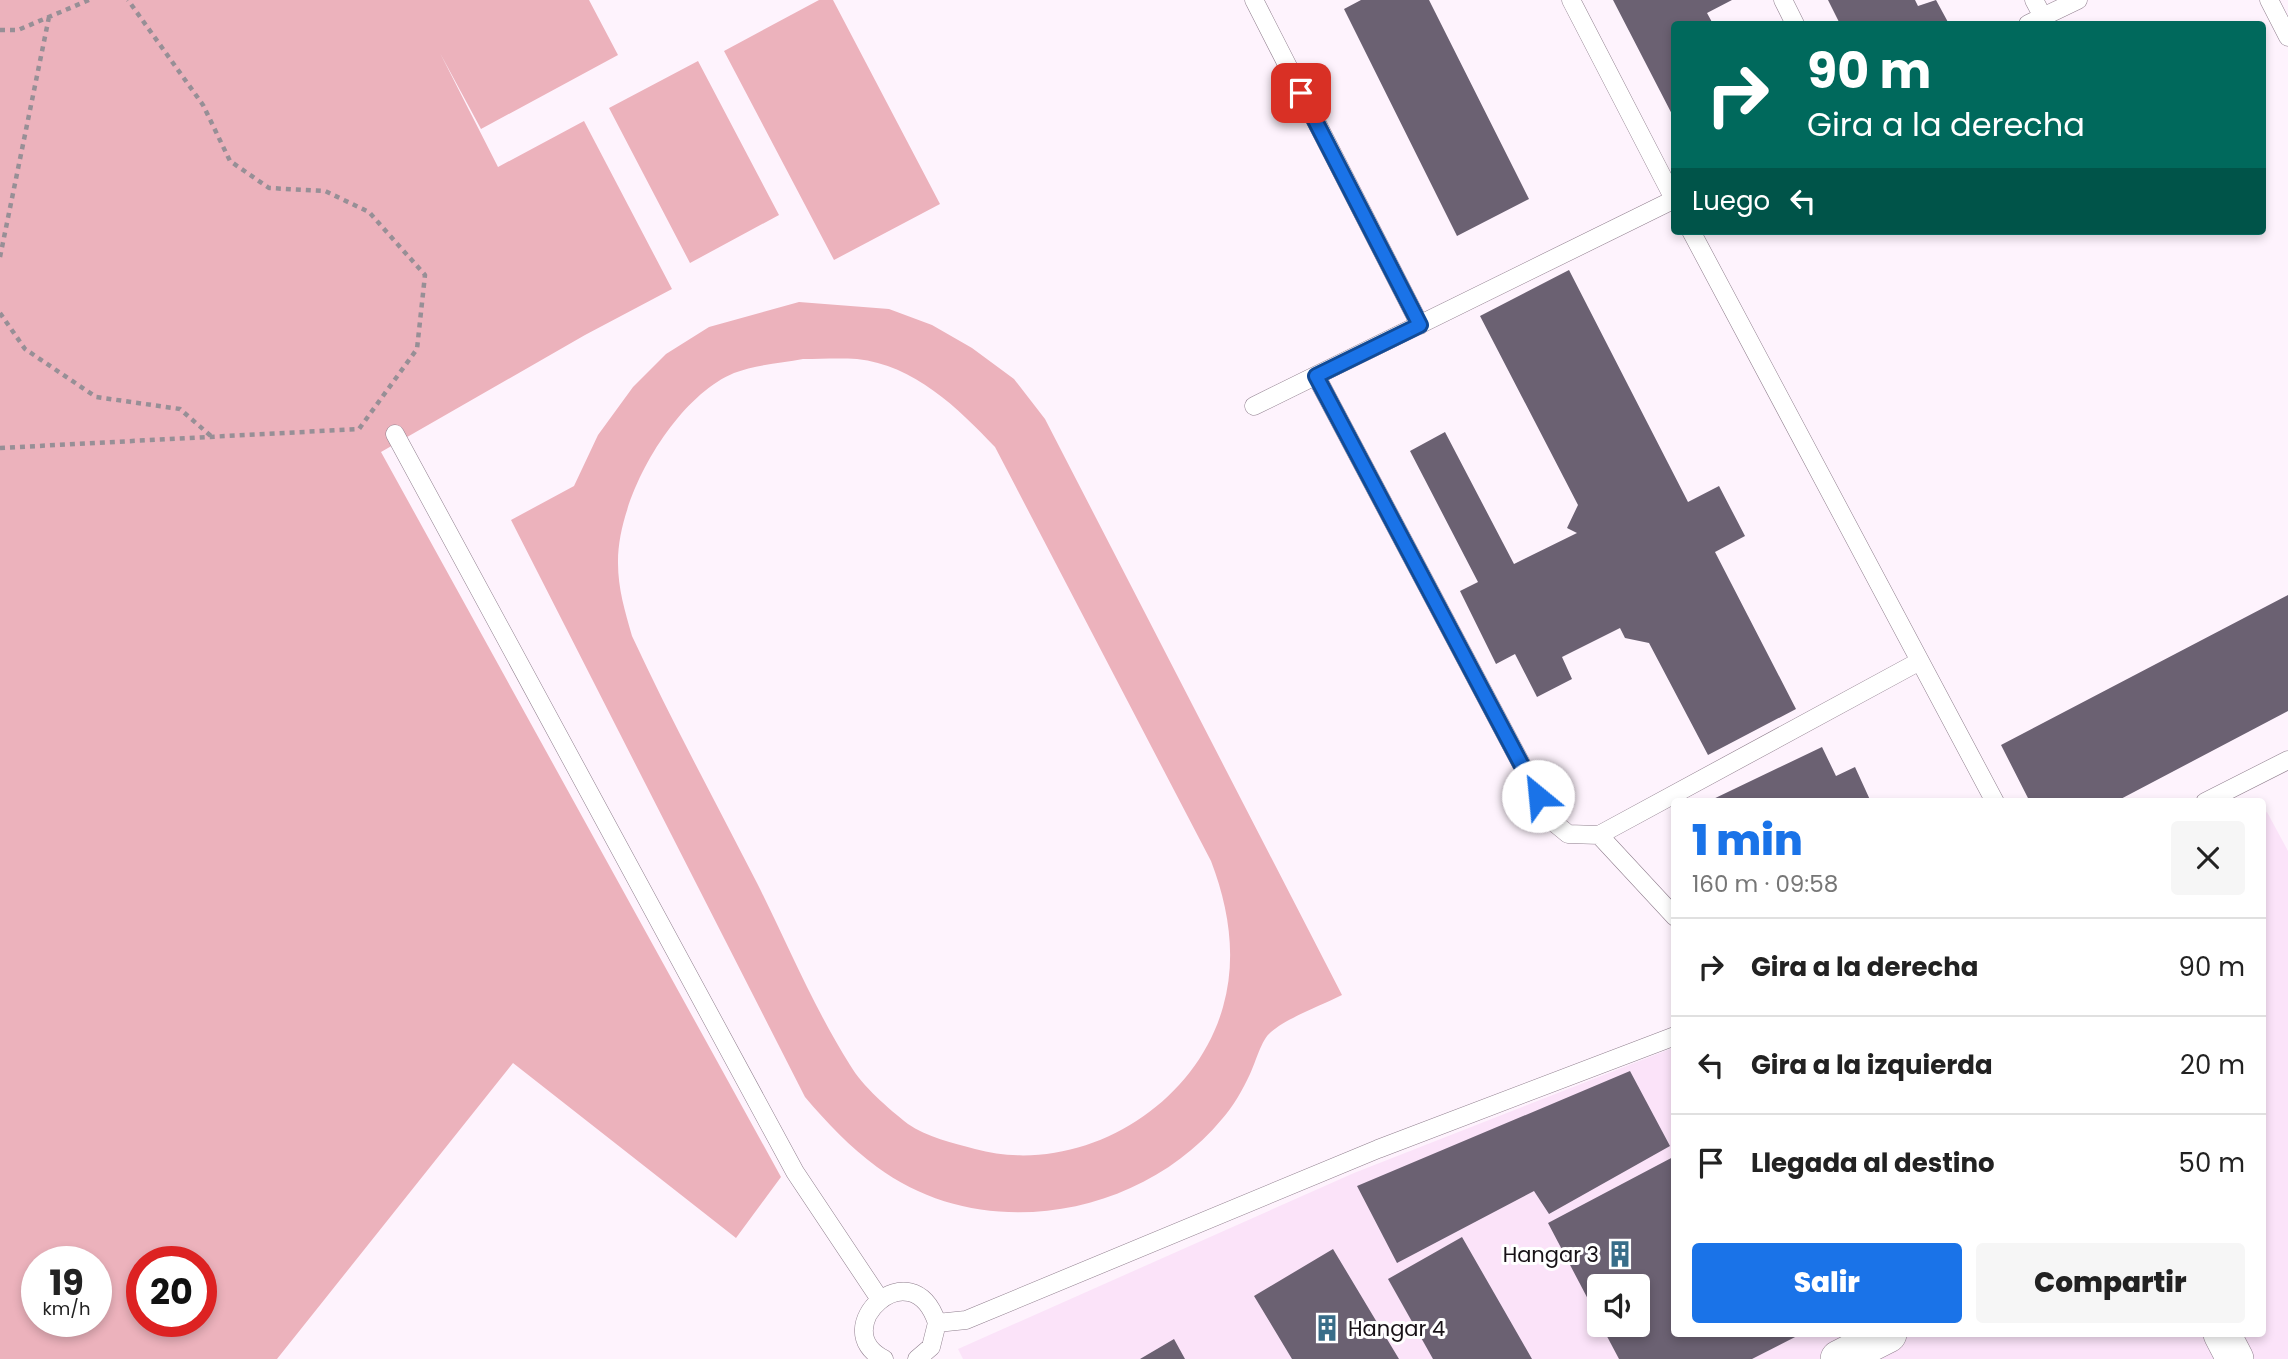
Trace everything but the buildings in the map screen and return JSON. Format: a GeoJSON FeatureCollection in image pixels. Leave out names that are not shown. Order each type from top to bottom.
{"type":"FeatureCollection","features":[{"type":"Feature","properties":{"kind":"street"},"geometry":{"type":"LineString","coordinates":[[1839,1359],[1882,1337]]}},
{"type":"Feature","properties":{"kind":"street"},"geometry":{"type":"LineString","coordinates":[[2224,1337],[2235,1359]]}},
{"type":"Feature","properties":{"kind":"lane"},"geometry":{"type":"LineString","coordinates":[[1254,0],[1420,325]]}},
{"type":"Feature","properties":{"kind":"lane"},"geometry":{"type":"LineString","coordinates":[[1571,0],[1671,194]]}},
{"type":"Feature","properties":{"kind":"lane"},"geometry":{"type":"LineString","coordinates":[[1783,0],[1794,21]]}},
{"type":"Feature","properties":{"kind":"lane"},"geometry":{"type":"LineString","coordinates":[[2034,0],[2036,21],[2078,0]]}},
{"type":"Feature","properties":{"kind":"lane"},"geometry":{"type":"LineString","coordinates":[[2269,0],[2288,37]]}},
{"type":"Feature","properties":{"kind":"lane"},"geometry":{"type":"LineString","coordinates":[[1254,406],[1671,201]]}},
{"type":"Feature","properties":{"kind":"lane"},"geometry":{"type":"LineString","coordinates":[[1692,235],[1993,798]]}},
{"type":"Feature","properties":{"kind":"lane"},"geometry":{"type":"LineString","coordinates":[[1316,376],[1550,820],[1568,834],[1599,835],[1920,661]]}},
{"type":"Feature","properties":{"kind":"lane"},"geometry":{"type":"LineString","coordinates":[[395,435],[795,1172],[879,1298]]}},
{"type":"Feature","properties":{"kind":"lane"},"geometry":{"type":"LineString","coordinates":[[2213,798],[2288,760]]}},
{"type":"Feature","properties":{"kind":"lane"},"geometry":{"type":"LineString","coordinates":[[1599,835],[1671,913]]}},
{"type":"Feature","properties":{"kind":"lane"},"geometry":{"type":"LineString","coordinates":[[937,1323],[966,1320],[1378,1149],[1671,1038]]}},
{"type":"Feature","properties":{"kind":"lane"},"geometry":{"type":"LineString","coordinates":[[884,1359],[871,1349],[865,1328],[871,1306],[890,1293],[915,1294],[933,1311],[937,1323],[931,1347],[917,1359]]}},
{"type":"Feature","properties":{"kind":"path"},"geometry":{"type":"LineString","coordinates":[[0,30],[18,30],[89,0]]}},
{"type":"Feature","properties":{"kind":"path"},"geometry":{"type":"LineString","coordinates":[[0,448],[359,429],[417,349],[425,275],[369,212],[325,191],[268,188],[230,162],[203,105],[128,0]]}},
{"type":"Feature","properties":{"kind":"path"},"geometry":{"type":"LineString","coordinates":[[0,257],[48,17]]}},
{"type":"Feature","properties":{"kind":"path"},"geometry":{"type":"LineString","coordinates":[[0,313],[25,349],[96,397],[180,409],[212,437]]}},
{"type":"Feature","properties":{"kind":"shaded area"},"geometry":{"type":"Polygon","coordinates":[[[0,0],[589,0],[618,55],[481,129],[440,53],[498,167],[584,121],[672,289],[585,335],[381,452],[781,1177],[736,1238],[513,1063],[277,1359],[0,1359],[0,0]]]}},
{"type":"Feature","properties":{"kind":"shaded area"},"geometry":{"type":"Polygon","coordinates":[[[819,0],[833,0],[940,204],[834,260],[724,51],[819,0]]]}},
{"type":"Feature","properties":{"kind":"shaded area"},"geometry":{"type":"Polygon","coordinates":[[[698,61],[779,215],[690,263],[609,108],[698,61]]]}},
{"type":"Feature","properties":{"kind":"shaded area"},"geometry":{"type":"Polygon","coordinates":[[[799,302],[889,309],[932,325],[972,348],[1014,379],[1045,419],[1342,995],[1295,1017],[1271,1032],[1241,1092],[1226,1114],[1188,1153],[1148,1179],[1104,1198],[1058,1209],[1011,1212],[964,1206],[919,1191],[877,1167],[839,1134],[805,1097],[511,520],[574,486],[598,435],[633,387],[666,354],[709,327],[799,302]],[[803,359],[742,370],[712,386],[690,404],[653,453],[627,509],[620,537],[619,582],[632,636],[824,1021],[855,1073],[869,1089],[915,1129],[975,1149],[1014,1155],[1053,1153],[1091,1144],[1126,1127],[1159,1105],[1186,1077],[1208,1044],[1223,1007],[1230,970],[1226,915],[1211,861],[995,447],[934,391],[897,370],[857,359],[803,359]]]}},
{"type":"Feature","properties":{"kind":"shaded area"},"geometry":{"type":"Polygon","coordinates":[[[2266,812],[2288,851],[2288,1359],[963,1359],[958,1349],[1354,1173],[1671,1049],[1671,1337],[2266,1337],[2266,812]]]}},
{"type":"Feature","properties":{"kind":"place","name":"Hangar 3"},"geometry":{"type":"Point","coordinates":[1620,1254]}},
{"type":"Feature","properties":{"kind":"place","name":"Hangar 4"},"geometry":{"type":"Point","coordinates":[1327,1328]}},
{"type":"Feature","properties":{"kind":"route"},"geometry":{"type":"LineString","coordinates":[[1301,93],[1420,325],[1316,376],[1538,796]]}}]}
